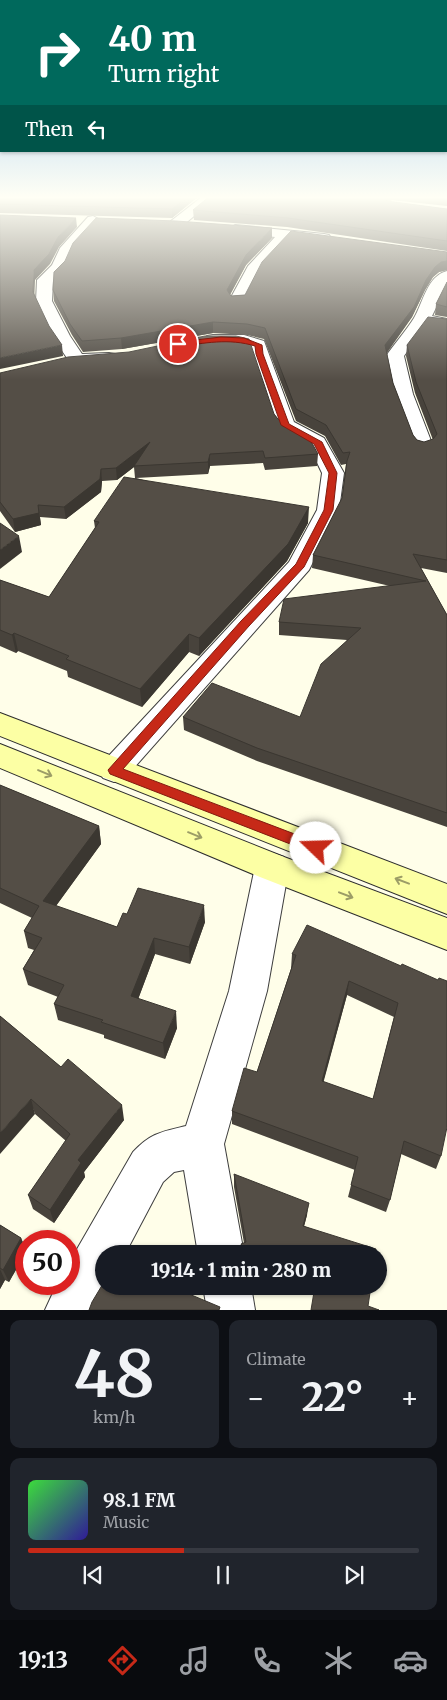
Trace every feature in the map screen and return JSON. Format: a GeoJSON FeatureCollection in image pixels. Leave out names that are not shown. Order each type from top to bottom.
{"type":"FeatureCollection","features":[{"type":"Feature","properties":{"kind":"main road"},"geometry":{"type":"LineString","coordinates":[[0,724],[447,899]]}},
{"type":"Feature","properties":{"kind":"main road"},"geometry":{"type":"LineString","coordinates":[[0,755],[272,867],[447,934]]}},
{"type":"Feature","properties":{"kind":"street"},"geometry":{"type":"LineString","coordinates":[[63,257],[59,267],[44,280],[44,301],[61,336],[77,360]]}},
{"type":"Feature","properties":{"kind":"street"},"geometry":{"type":"LineString","coordinates":[[237,301],[253,268],[264,257]]}},
{"type":"Feature","properties":{"kind":"street"},"geometry":{"type":"LineString","coordinates":[[423,446],[403,394],[395,356],[422,319],[437,286],[447,276]]}},
{"type":"Feature","properties":{"kind":"street"},"geometry":{"type":"LineString","coordinates":[[422,319],[447,324]]}},
{"type":"Feature","properties":{"kind":"street"},"geometry":{"type":"LineString","coordinates":[[114,770],[300,565],[328,510],[333,473],[317,442],[285,425],[258,345],[244,340],[221,339],[192,342]]}},
{"type":"Feature","properties":{"kind":"street"},"geometry":{"type":"LineString","coordinates":[[58,364],[77,360],[127,356]]}},
{"type":"Feature","properties":{"kind":"street"},"geometry":{"type":"LineString","coordinates":[[219,1245],[202,1144],[248,991],[272,867]]}},
{"type":"Feature","properties":{"kind":"street"},"geometry":{"type":"LineString","coordinates":[[69,1310],[148,1167],[162,1153],[202,1144]]}},
{"type":"Feature","properties":{"kind":"street"},"geometry":{"type":"LineString","coordinates":[[228,1295],[231,1310]]}},
{"type":"Feature","properties":{"kind":"building"},"geometry":{"type":"Polygon","coordinates":[[[0,257],[46,257],[34,270],[33,292],[49,326],[62,345],[0,358],[0,257]]]}},
{"type":"Feature","properties":{"kind":"building"},"geometry":{"type":"Polygon","coordinates":[[[67,257],[245,257],[227,290],[231,296],[245,295],[262,262],[267,257],[447,257],[447,261],[441,262],[435,267],[426,280],[414,307],[385,345],[393,383],[413,435],[417,440],[424,442],[433,439],[437,434],[416,382],[407,345],[428,317],[447,319],[447,560],[413,554],[447,615],[447,813],[257,748],[183,717],[212,683],[300,717],[321,664],[361,628],[279,622],[284,599],[426,581],[313,555],[342,498],[350,452],[343,453],[326,425],[296,409],[265,328],[247,324],[213,322],[121,338],[82,341],[70,324],[53,290],[54,272],[67,257]]]}},
{"type":"Feature","properties":{"kind":"building"},"geometry":{"type":"Polygon","coordinates":[[[447,282],[447,307],[436,304],[447,282]]]}},
{"type":"Feature","properties":{"kind":"building"},"geometry":{"type":"Polygon","coordinates":[[[205,336],[236,336],[249,339],[274,414],[278,419],[308,436],[318,454],[265,458],[263,451],[210,454],[208,462],[134,466],[150,442],[116,468],[101,469],[100,479],[64,507],[38,505],[39,513],[13,519],[0,502],[0,373],[68,357],[129,352],[205,336]]]}},
{"type":"Feature","properties":{"kind":"building"},"geometry":{"type":"Polygon","coordinates":[[[124,477],[309,507],[288,544],[199,638],[189,634],[140,689],[66,659],[69,656],[14,633],[12,635],[0,630],[0,580],[49,597],[99,522],[94,521],[124,477]]]}},
{"type":"Feature","properties":{"kind":"building"},"geometry":{"type":"Polygon","coordinates":[[[0,523],[19,536],[0,550],[0,523]]]}},
{"type":"Feature","properties":{"kind":"building"},"geometry":{"type":"Polygon","coordinates":[[[0,785],[99,826],[43,901],[117,927],[123,913],[127,914],[138,888],[204,905],[189,947],[154,938],[131,996],[176,1011],[163,1043],[54,1004],[64,985],[23,969],[42,938],[24,931],[39,906],[0,888],[0,785]]]}},
{"type":"Feature","properties":{"kind":"building"},"geometry":{"type":"Polygon","coordinates":[[[307,925],[401,966],[402,964],[438,980],[439,978],[447,981],[447,1127],[441,1156],[404,1141],[390,1200],[351,1185],[358,1157],[232,1111],[244,1068],[257,1072],[296,955],[292,954],[307,925]],[[349,981],[322,1081],[373,1099],[398,1003],[349,981]]]}},
{"type":"Feature","properties":{"kind":"building"},"geometry":{"type":"Polygon","coordinates":[[[0,1016],[61,1067],[68,1059],[122,1105],[78,1160],[81,1163],[50,1210],[28,1195],[70,1134],[31,1099],[0,1133],[0,1016]]]}},
{"type":"Feature","properties":{"kind":"building"},"geometry":{"type":"Polygon","coordinates":[[[234,1174],[309,1203],[303,1226],[363,1245],[242,1245],[246,1242],[234,1174]]]}},
{"type":"Feature","properties":{"kind":"building"},"geometry":{"type":"Polygon","coordinates":[[[0,1225],[15,1234],[15,1249],[3,1270],[0,1268],[0,1225]]]}},
{"type":"Feature","properties":{"kind":"building"},"geometry":{"type":"Polygon","coordinates":[[[96,1295],[191,1295],[220,1307],[219,1310],[89,1310],[96,1295]]]}},
{"type":"Feature","properties":{"kind":"building"},"geometry":{"type":"Polygon","coordinates":[[[314,1295],[370,1295],[368,1306],[379,1310],[311,1310],[314,1295]]]}},
{"type":"Feature","properties":{"kind":"route"},"geometry":{"type":"LineString","coordinates":[[178,344],[221,339],[244,340],[258,345],[285,425],[317,442],[333,473],[328,510],[300,565],[114,770],[316,848]]}}]}
